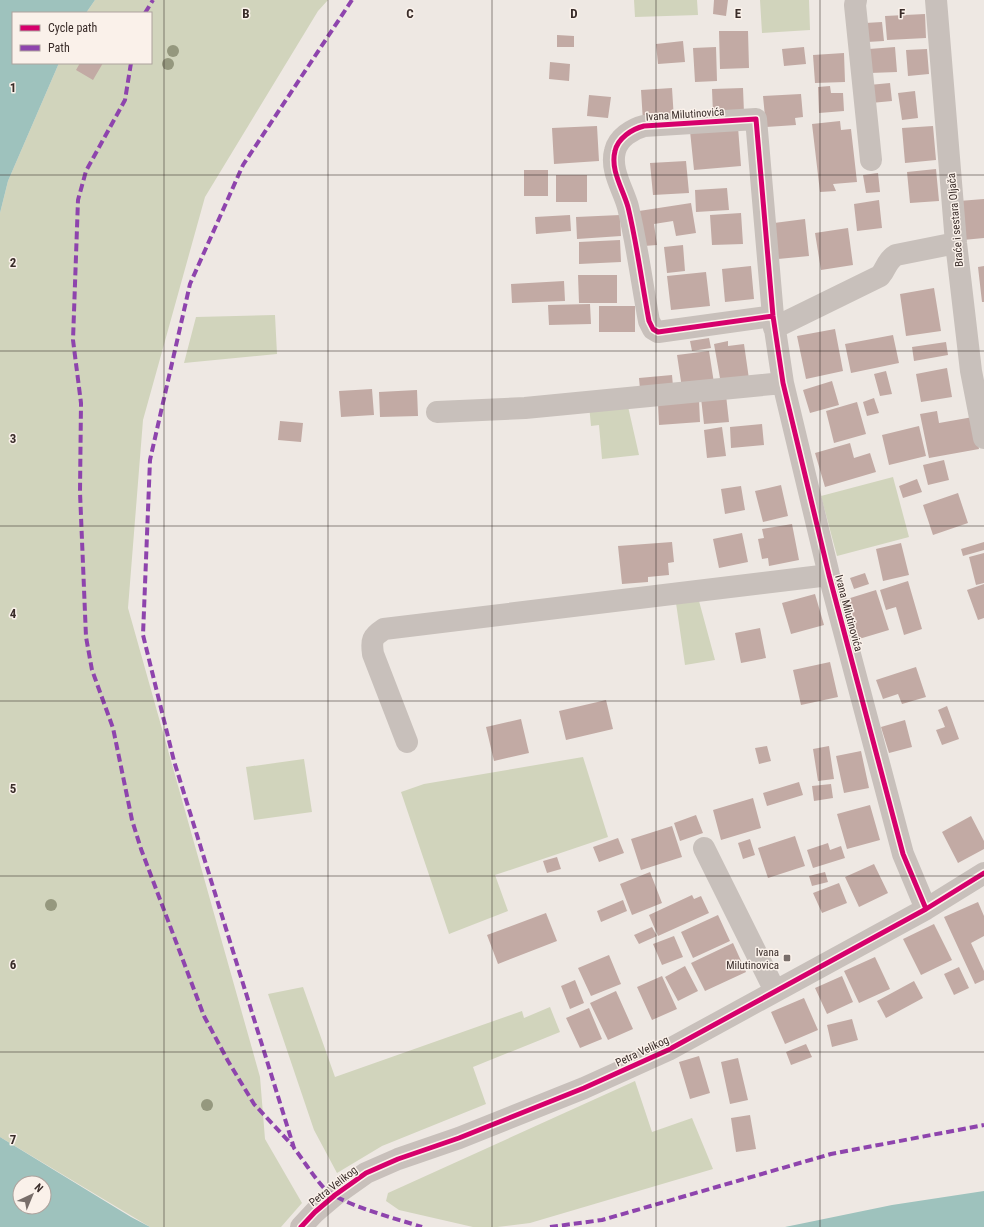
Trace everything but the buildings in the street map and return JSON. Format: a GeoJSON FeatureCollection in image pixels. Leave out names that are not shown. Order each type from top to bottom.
{"type":"FeatureCollection","features":[{"type":"Feature","properties":{"kind":"street"},"geometry":{"type":"LineString","coordinates":[[856,0],[855,5],[871,160]]}},
{"type":"Feature","properties":{"kind":"street","name":"Braće i sestara Oljača"},"geometry":{"type":"LineString","coordinates":[[936,0],[956,243],[971,371],[984,438]]}},
{"type":"Feature","properties":{"kind":"street","name":"Ivana Milutinovića"},"geometry":{"type":"LineString","coordinates":[[774,322],[658,332],[653,329],[649,321],[627,206],[616,174],[614,160],[615,150],[621,140],[635,129],[644,126],[756,119],[774,322],[782,384],[829,575],[903,854],[926,910]]}},
{"type":"Feature","properties":{"kind":"street"},"geometry":{"type":"LineString","coordinates":[[774,322],[880,276],[885,271],[890,259],[896,255],[956,243]]}},
{"type":"Feature","properties":{"kind":"street"},"geometry":{"type":"LineString","coordinates":[[437,412],[525,408],[782,384]]}},
{"type":"Feature","properties":{"kind":"street"},"geometry":{"type":"LineString","coordinates":[[407,742],[373,654],[372,642],[376,634],[384,629],[829,575]]}},
{"type":"Feature","properties":{"kind":"street"},"geometry":{"type":"LineString","coordinates":[[704,848],[775,991]]}},
{"type":"Feature","properties":{"kind":"street","name":"Petra Velikog"},"geometry":{"type":"LineString","coordinates":[[308,1220],[335,1195],[366,1173],[398,1159],[459,1138],[584,1088],[668,1050],[926,910],[984,873]]}},
{"type":"Feature","properties":{"kind":"green space"},"geometry":{"type":"Polygon","coordinates":[[[95,0],[328,0],[318,11],[205,197],[143,420],[128,608],[260,1077],[265,1139],[302,1203],[281,1227],[150,1227],[0,1137],[0,213],[8,181],[59,64],[152,64],[152,12],[87,12],[95,0]]]}},
{"type":"Feature","properties":{"kind":"green space"},"geometry":{"type":"Polygon","coordinates":[[[634,0],[697,0],[698,15],[635,17],[634,0]]]}},
{"type":"Feature","properties":{"kind":"green space"},"geometry":{"type":"Polygon","coordinates":[[[760,0],[809,0],[810,30],[762,33],[760,0]]]}},
{"type":"Feature","properties":{"kind":"green space"},"geometry":{"type":"Polygon","coordinates":[[[275,315],[277,354],[184,363],[196,317],[275,315]]]}},
{"type":"Feature","properties":{"kind":"green space"},"geometry":{"type":"Polygon","coordinates":[[[627,402],[639,455],[602,459],[599,425],[591,426],[589,405],[627,402]]]}},
{"type":"Feature","properties":{"kind":"green space"},"geometry":{"type":"Polygon","coordinates":[[[893,477],[909,537],[837,556],[821,496],[893,477]]]}},
{"type":"Feature","properties":{"kind":"green space"},"geometry":{"type":"Polygon","coordinates":[[[699,601],[715,660],[685,665],[676,603],[699,601]]]}},
{"type":"Feature","properties":{"kind":"green space"},"geometry":{"type":"Polygon","coordinates":[[[583,757],[608,837],[495,875],[508,911],[449,934],[401,792],[424,784],[583,757]]]}},
{"type":"Feature","properties":{"kind":"green space"},"geometry":{"type":"Polygon","coordinates":[[[304,759],[312,812],[254,820],[246,767],[304,759]]]}},
{"type":"Feature","properties":{"kind":"green space"},"geometry":{"type":"Polygon","coordinates":[[[303,987],[335,1077],[522,1011],[524,1018],[550,1007],[560,1032],[473,1067],[486,1104],[382,1146],[337,1173],[314,1130],[268,994],[303,987]]]}},
{"type":"Feature","properties":{"kind":"green space"},"geometry":{"type":"Polygon","coordinates":[[[635,1081],[652,1132],[692,1118],[713,1169],[530,1223],[497,1227],[473,1227],[399,1210],[386,1201],[388,1193],[635,1081]]]}},
{"type":"Feature","properties":{"kind":"water"},"geometry":{"type":"Polygon","coordinates":[[[0,0],[95,0],[87,12],[12,12],[12,64],[59,64],[8,181],[0,213],[0,0]]]}},
{"type":"Feature","properties":{"kind":"water"},"geometry":{"type":"Polygon","coordinates":[[[0,1137],[131,1217],[150,1227],[0,1227],[0,1137]]]}},
{"type":"Feature","properties":{"kind":"water"},"geometry":{"type":"Polygon","coordinates":[[[984,1191],[984,1227],[785,1227],[892,1205],[984,1191]]]}},
{"type":"Feature","properties":{"kind":"marked path"},"geometry":{"type":"LineString","coordinates":[[146,12],[153,0]]}},
{"type":"Feature","properties":{"kind":"marked path"},"geometry":{"type":"LineString","coordinates":[[352,0],[243,165],[190,284],[150,460],[143,635],[174,761],[294,1148],[324,1188],[332,1194],[356,1206],[422,1227]]}},
{"type":"Feature","properties":{"kind":"marked path"},"geometry":{"type":"LineString","coordinates":[[131,64],[125,100],[86,171],[78,200],[73,340],[81,403],[80,492],[86,637],[92,670],[113,728],[132,820],[141,849],[204,1016],[228,1061],[254,1104],[293,1146]]}},
{"type":"Feature","properties":{"kind":"marked path"},"geometry":{"type":"LineString","coordinates":[[550,1227],[602,1220],[831,1154],[984,1125]]}},
{"type":"Feature","properties":{"kind":"cycle path"},"geometry":{"type":"LineString","coordinates":[[773,316],[658,332],[653,329],[649,321],[628,207],[614,165],[615,151],[622,138],[635,129],[644,126],[756,119],[773,316],[783,383],[829,575],[903,854],[926,909]]}},
{"type":"Feature","properties":{"kind":"cycle path"},"geometry":{"type":"LineString","coordinates":[[301,1227],[315,1212],[335,1195],[366,1173],[398,1159],[459,1138],[584,1088],[668,1050],[926,909],[984,873]]}},
{"type":"Feature","properties":{"kind":"place","name":"Ivana Milutinovica"},"geometry":{"type":"Point","coordinates":[787,958]}}]}
